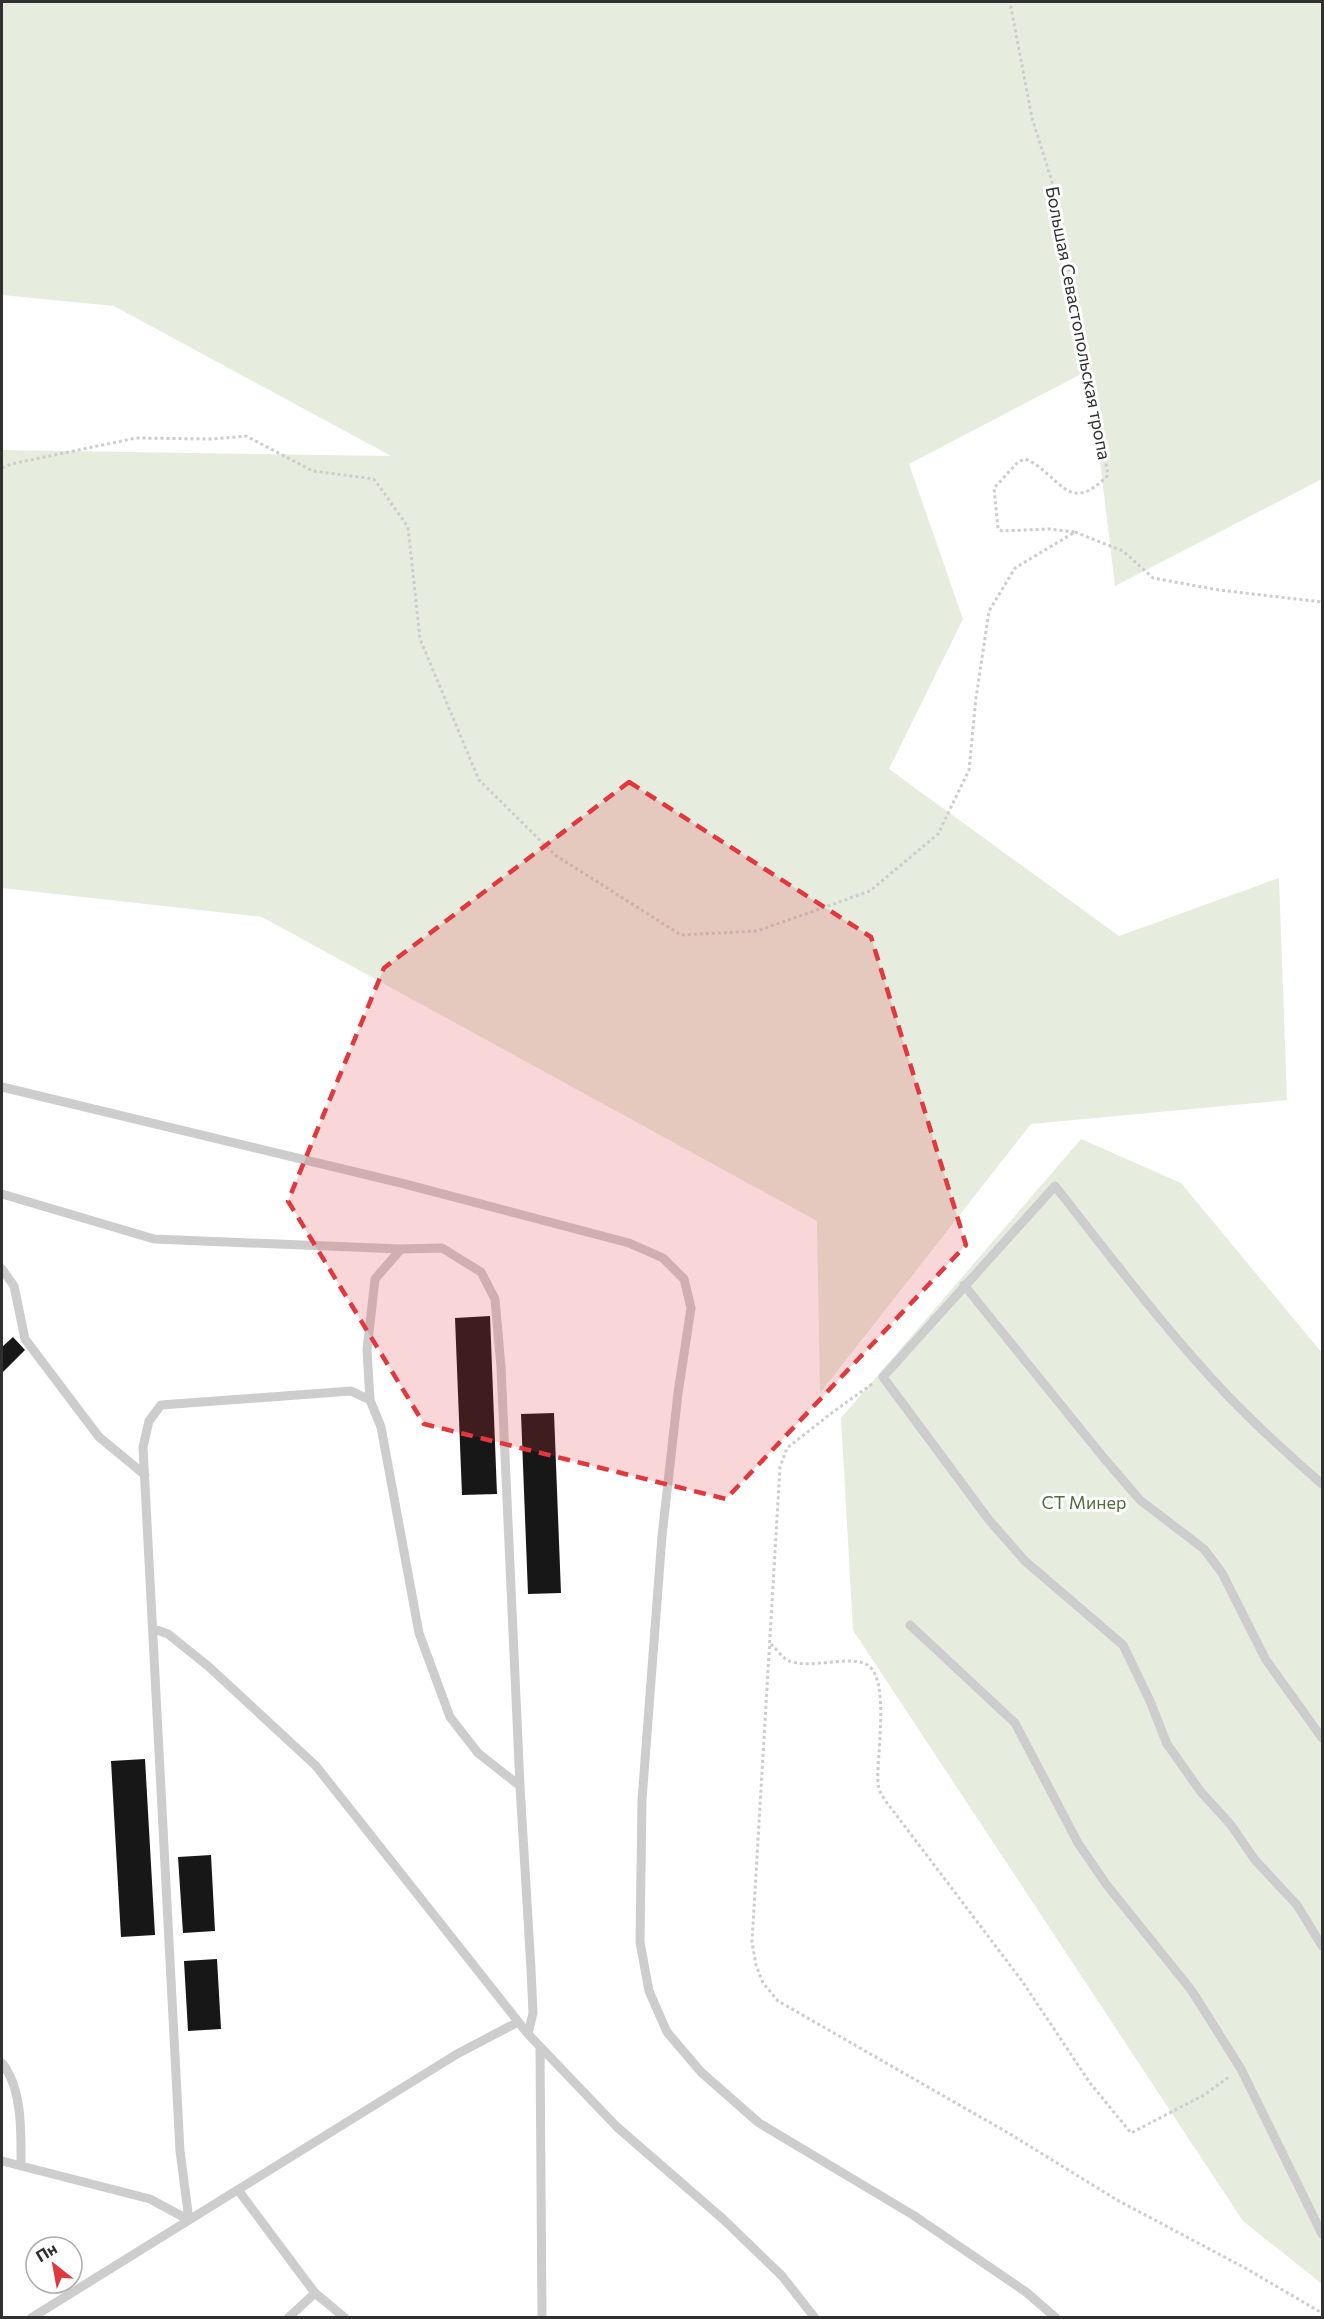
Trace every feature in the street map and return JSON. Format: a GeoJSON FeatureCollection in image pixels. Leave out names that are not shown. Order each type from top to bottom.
{"type":"FeatureCollection","features":[{"type":"Feature","properties":{"kind":"lane"},"geometry":{"type":"LineString","coordinates":[[2,1087],[401,1183],[629,1244],[663,1258],[684,1279],[691,1308],[678,1393],[662,1536],[642,1800],[640,1942],[649,1991],[667,2032],[700,2072],[759,2123],[913,2215],[1026,2292],[1056,2318]]}},
{"type":"Feature","properties":{"kind":"lane"},"geometry":{"type":"LineString","coordinates":[[1323,1484],[1276,1444],[1228,1396],[1175,1337],[1054,1186],[883,1377],[989,1520],[1025,1561],[1123,1645],[1150,1701],[1167,1744],[1201,1791],[1231,1825],[1255,1860],[1297,1905],[1323,1946]]}},
{"type":"Feature","properties":{"kind":"lane"},"geometry":{"type":"LineString","coordinates":[[2,1194],[154,1239],[401,1249],[442,1248],[481,1272],[495,1299],[501,1367],[533,2013],[528,2034]]}},
{"type":"Feature","properties":{"kind":"lane"},"geometry":{"type":"LineString","coordinates":[[401,1249],[375,1279],[367,1350],[370,1400],[381,1427],[419,1633],[450,1717],[478,1753],[520,1786]]}},
{"type":"Feature","properties":{"kind":"lane"},"geometry":{"type":"LineString","coordinates":[[2,1269],[14,1286],[25,1340],[99,1437],[145,1475]]}},
{"type":"Feature","properties":{"kind":"lane"},"geometry":{"type":"LineString","coordinates":[[964,1285],[1140,1500],[1204,1549],[1222,1573],[1266,1660],[1323,1738]]}},
{"type":"Feature","properties":{"kind":"lane"},"geometry":{"type":"LineString","coordinates":[[189,2220],[180,2151],[143,1447],[148,1421],[161,1405],[351,1391],[370,1400]]}},
{"type":"Feature","properties":{"kind":"lane"},"geometry":{"type":"LineString","coordinates":[[910,1625],[1015,1724],[1078,1843],[1106,1884],[1192,1991],[1240,2069],[1323,2234]]}},
{"type":"Feature","properties":{"kind":"lane"},"geometry":{"type":"LineString","coordinates":[[154,1629],[168,1634],[208,1666],[316,1766],[528,2034],[617,2127],[723,2219],[782,2276],[815,2318]]}},
{"type":"Feature","properties":{"kind":"lane"},"geometry":{"type":"LineString","coordinates":[[31,2318],[457,2054],[518,2022]]}},
{"type":"Feature","properties":{"kind":"lane"},"geometry":{"type":"LineString","coordinates":[[540,2047],[542,2318]]}},
{"type":"Feature","properties":{"kind":"lane"},"geometry":{"type":"LineString","coordinates":[[2,2063],[8,2071],[22,2119],[21,2166]]}},
{"type":"Feature","properties":{"kind":"lane"},"geometry":{"type":"LineString","coordinates":[[2,2161],[150,2199],[189,2220]]}},
{"type":"Feature","properties":{"kind":"lane"},"geometry":{"type":"LineString","coordinates":[[238,2190],[315,2293],[345,2318]]}},
{"type":"Feature","properties":{"kind":"lane"},"geometry":{"type":"LineString","coordinates":[[288,2318],[315,2293]]}},
{"type":"Feature","properties":{"kind":"path","name":"Большая Севастопольская тропа"},"geometry":{"type":"LineString","coordinates":[[1010,2],[1032,118],[1054,188],[1108,475],[1085,494],[1070,492],[1030,461],[1025,459],[1018,462],[994,488],[996,524],[1002,531],[1049,529],[1075,532]]}},
{"type":"Feature","properties":{"kind":"path"},"geometry":{"type":"LineString","coordinates":[[2,468],[11,464],[136,438],[213,439],[246,436],[313,471],[374,479],[408,527],[420,639],[479,780],[555,855],[681,935],[756,932],[870,891],[938,834],[969,770],[976,698],[989,611],[1015,568],[1075,532],[1123,551],[1154,578],[1219,590],[1323,602]]}},
{"type":"Feature","properties":{"kind":"path"},"geometry":{"type":"LineString","coordinates":[[883,1377],[787,1448],[780,1467],[752,1942],[756,1965],[763,1983],[778,2001],[1010,2134],[1117,2200],[1247,2269],[1323,2313]]}},
{"type":"Feature","properties":{"kind":"path"},"geometry":{"type":"LineString","coordinates":[[771,1644],[785,1659],[797,1664],[858,1662],[869,1666],[878,1677],[881,1705],[878,1787],[894,1812],[1022,1981],[1090,2083],[1131,2133],[1204,2095],[1240,2069]]}},
{"type":"Feature","properties":{"kind":"highlighted area"},"geometry":{"type":"Polygon","coordinates":[[[629,782],[871,937],[966,1245],[726,1499],[424,1424],[288,1201],[384,968],[629,782]]]}},
{"type":"Feature","properties":{"kind":"green space"},"geometry":{"type":"Polygon","coordinates":[[[2,2],[1322,2],[1322,479],[1115,586],[1089,370],[909,464],[963,619],[889,769],[1119,936],[1279,878],[1287,1100],[1031,1124],[820,1393],[817,1221],[262,917],[2,888],[2,450],[391,456],[114,306],[2,295],[2,2]]]}},
{"type":"Feature","properties":{"kind":"green space","name":"СТ Минер"},"geometry":{"type":"Polygon","coordinates":[[[1081,1139],[1181,1183],[1322,1353],[1322,2284],[1243,2221],[853,1630],[841,1418],[1081,1139]]]}},
{"type":"Feature","properties":{"kind":"building"},"geometry":{"type":"Polygon","coordinates":[[[490,1316],[497,1494],[462,1495],[455,1318],[490,1316]]]}},
{"type":"Feature","properties":{"kind":"building"},"geometry":{"type":"Polygon","coordinates":[[[13,1337],[25,1350],[2,1373],[2,1347],[13,1337]]]}},
{"type":"Feature","properties":{"kind":"building"},"geometry":{"type":"Polygon","coordinates":[[[554,1413],[561,1593],[528,1594],[521,1414],[554,1413]]]}},
{"type":"Feature","properties":{"kind":"building"},"geometry":{"type":"Polygon","coordinates":[[[145,1759],[155,1935],[121,1937],[111,1761],[145,1759]]]}},
{"type":"Feature","properties":{"kind":"building"},"geometry":{"type":"Polygon","coordinates":[[[211,1855],[215,1931],[183,1933],[178,1857],[211,1855]]]}},
{"type":"Feature","properties":{"kind":"building"},"geometry":{"type":"Polygon","coordinates":[[[217,1959],[221,2029],[188,2031],[184,1961],[217,1959]]]}}]}
